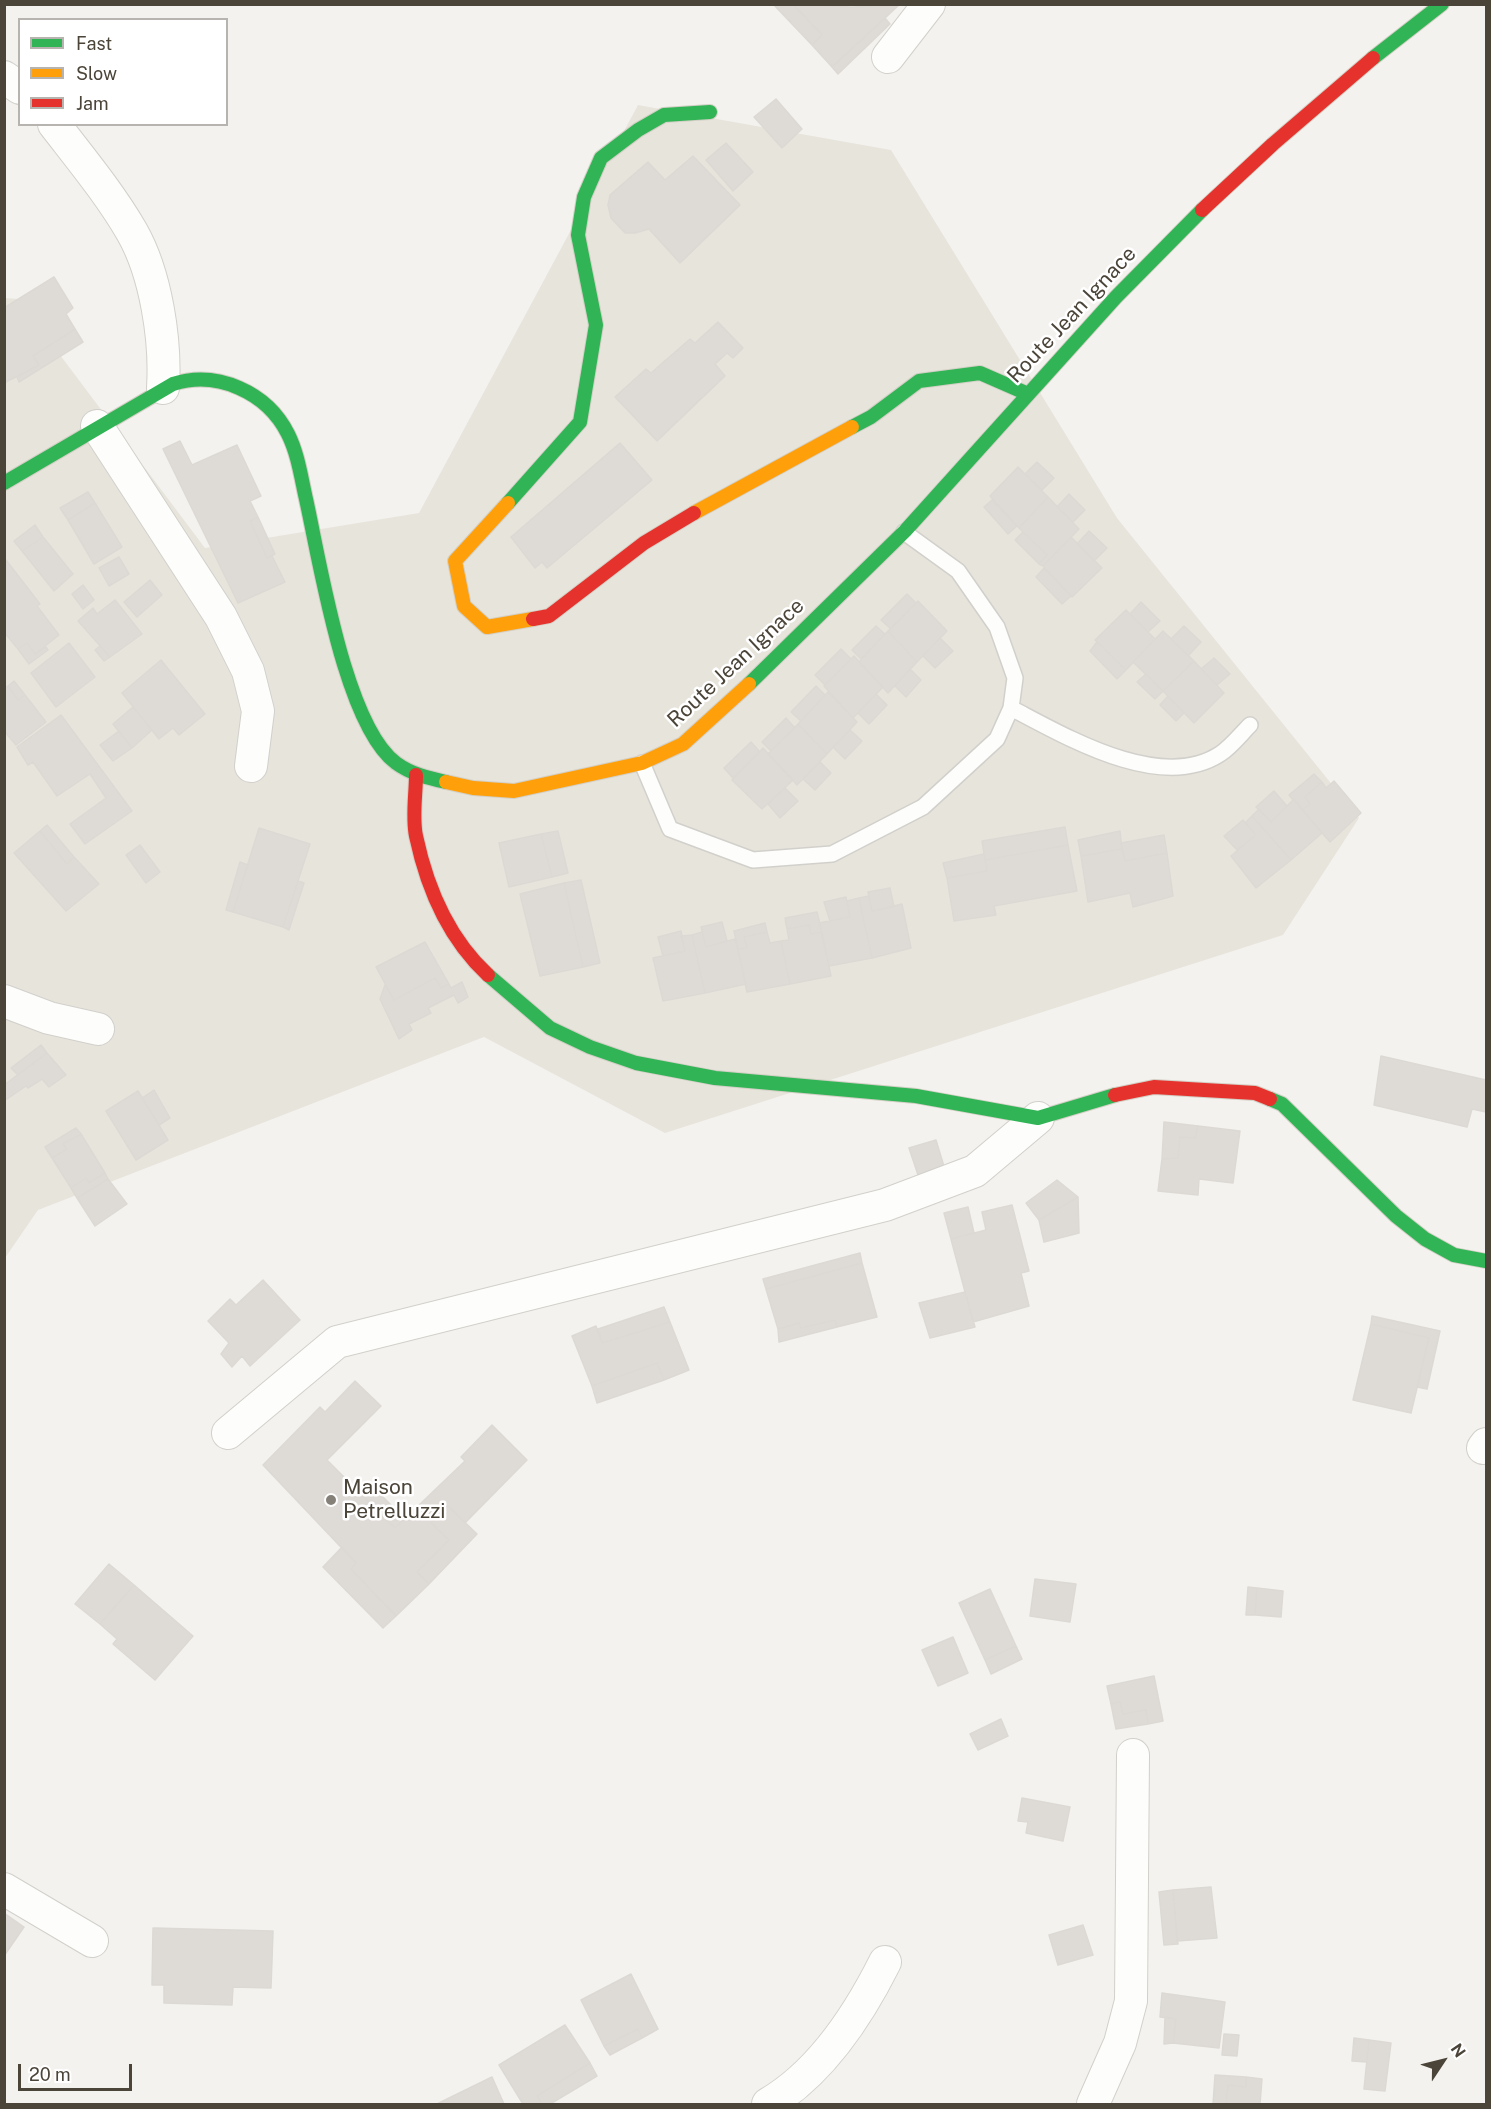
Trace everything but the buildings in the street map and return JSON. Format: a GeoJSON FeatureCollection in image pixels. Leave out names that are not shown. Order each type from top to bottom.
{"type":"FeatureCollection","features":[{"type":"Feature","properties":{"kind":"street"},"geometry":{"type":"LineString","coordinates":[[888,57],[929,4]]}},
{"type":"Feature","properties":{"kind":"street","name":"Route Jean Ignace"},"geometry":{"type":"LineString","coordinates":[[4,483],[163,388],[191,380],[213,381],[240,389],[266,404],[283,424],[295,451],[339,643],[358,706],[375,738],[394,762],[416,775],[473,788],[514,791],[642,763],[683,744],[709,722],[904,532],[1132,280],[1251,163],[1370,58],[1442,4]]}},
{"type":"Feature","properties":{"kind":"street"},"geometry":{"type":"LineString","coordinates":[[4,77],[18,87]]}},
{"type":"Feature","properties":{"kind":"street"},"geometry":{"type":"LineString","coordinates":[[710,112],[664,115],[638,130],[601,158],[592,178],[584,198],[578,235],[596,325],[580,422],[454,561],[464,606],[487,627],[549,616],[644,543],[719,497],[871,417],[919,381],[980,373],[1028,394]]}},
{"type":"Feature","properties":{"kind":"street"},"geometry":{"type":"LineString","coordinates":[[56,126],[92,173],[133,233],[147,269],[161,326],[165,360],[163,388]]}},
{"type":"Feature","properties":{"kind":"street"},"geometry":{"type":"LineString","coordinates":[[97,426],[221,617],[248,671],[258,711],[251,766]]}},
{"type":"Feature","properties":{"kind":"street"},"geometry":{"type":"LineString","coordinates":[[416,775],[415,834],[438,908],[455,939],[487,974],[550,1028],[590,1047],[636,1063],[715,1078],[916,1096],[1038,1119]]}},
{"type":"Feature","properties":{"kind":"street"},"geometry":{"type":"LineString","coordinates":[[4,1001],[49,1018],[98,1029]]}},
{"type":"Feature","properties":{"kind":"street"},"geometry":{"type":"LineString","coordinates":[[228,1433],[337,1342],[885,1205],[975,1171],[1038,1119],[1120,1094],[1154,1087],[1255,1094],[1282,1104],[1396,1216],[1425,1239],[1454,1254],[1486,1261]]}},
{"type":"Feature","properties":{"kind":"street"},"geometry":{"type":"LineString","coordinates":[[1093,2104],[1119,2043],[1131,2001],[1133,1755]]}},
{"type":"Feature","properties":{"kind":"street"},"geometry":{"type":"LineString","coordinates":[[4,1889],[92,1941]]}},
{"type":"Feature","properties":{"kind":"street"},"geometry":{"type":"LineString","coordinates":[[768,2104],[827,2054],[866,1999],[885,1962]]}},
{"type":"Feature","properties":{"kind":"lane"},"geometry":{"type":"LineString","coordinates":[[642,763],[670,829],[753,860],[832,854],[923,807],[997,739],[1011,708],[1015,678],[997,627],[958,571],[904,532]]}},
{"type":"Feature","properties":{"kind":"lane"},"geometry":{"type":"LineString","coordinates":[[1011,708],[1076,742],[1136,763],[1186,768],[1220,754],[1250,725]]}},
{"type":"Feature","properties":{"kind":"shaded area"},"geometry":{"type":"Polygon","coordinates":[[[638,105],[891,150],[1117,518],[1359,818],[1283,935],[665,1133],[484,1037],[38,1210],[5,1258],[5,298],[18,299],[205,548],[419,513],[638,105]]]}},
{"type":"Feature","properties":{"kind":"traffic: fast"},"geometry":{"type":"LineString","coordinates":[[1373,58],[1442,4]]}},
{"type":"Feature","properties":{"kind":"traffic: fast"},"geometry":{"type":"LineString","coordinates":[[508,503],[580,422],[596,325],[578,235],[584,197],[601,158],[638,130],[664,115],[710,112]]}},
{"type":"Feature","properties":{"kind":"traffic: fast"},"geometry":{"type":"LineString","coordinates":[[749,684],[905,531],[1116,297],[1202,210]]}},
{"type":"Feature","properties":{"kind":"traffic: fast"},"geometry":{"type":"LineString","coordinates":[[852,427],[871,417],[919,381],[980,373],[1028,394]]}},
{"type":"Feature","properties":{"kind":"traffic: fast"},"geometry":{"type":"LineString","coordinates":[[4,483],[173,384],[190,380],[207,380],[239,388],[254,396],[279,419],[294,450],[337,640],[362,715],[378,743],[396,763],[414,773],[446,782]]}},
{"type":"Feature","properties":{"kind":"traffic: fast"},"geometry":{"type":"LineString","coordinates":[[488,975],[550,1028],[590,1047],[636,1063],[715,1078],[916,1096],[1038,1118],[1115,1095]]}},
{"type":"Feature","properties":{"kind":"traffic: fast"},"geometry":{"type":"LineString","coordinates":[[1270,1099],[1282,1104],[1396,1216],[1425,1239],[1454,1255],[1486,1261]]}},
{"type":"Feature","properties":{"kind":"traffic: slow"},"geometry":{"type":"LineString","coordinates":[[694,513],[852,427]]}},
{"type":"Feature","properties":{"kind":"traffic: slow"},"geometry":{"type":"LineString","coordinates":[[508,503],[455,561],[464,606],[487,627],[533,619]]}},
{"type":"Feature","properties":{"kind":"traffic: slow"},"geometry":{"type":"LineString","coordinates":[[446,782],[473,788],[514,791],[642,763],[683,744],[749,684]]}},
{"type":"Feature","properties":{"kind":"traffic: jam"},"geometry":{"type":"LineString","coordinates":[[1202,210],[1273,144],[1373,58]]}},
{"type":"Feature","properties":{"kind":"traffic: jam"},"geometry":{"type":"LineString","coordinates":[[533,619],[549,616],[644,543],[694,513]]}},
{"type":"Feature","properties":{"kind":"traffic: jam"},"geometry":{"type":"LineString","coordinates":[[416,775],[415,829],[426,874],[441,911],[461,945],[488,975]]}},
{"type":"Feature","properties":{"kind":"traffic: jam"},"geometry":{"type":"LineString","coordinates":[[1115,1095],[1154,1087],[1255,1093],[1270,1099]]}},
{"type":"Feature","properties":{"kind":"place","name":"Maison Petrelluzzi"},"geometry":{"type":"Point","coordinates":[331,1500]}}]}
